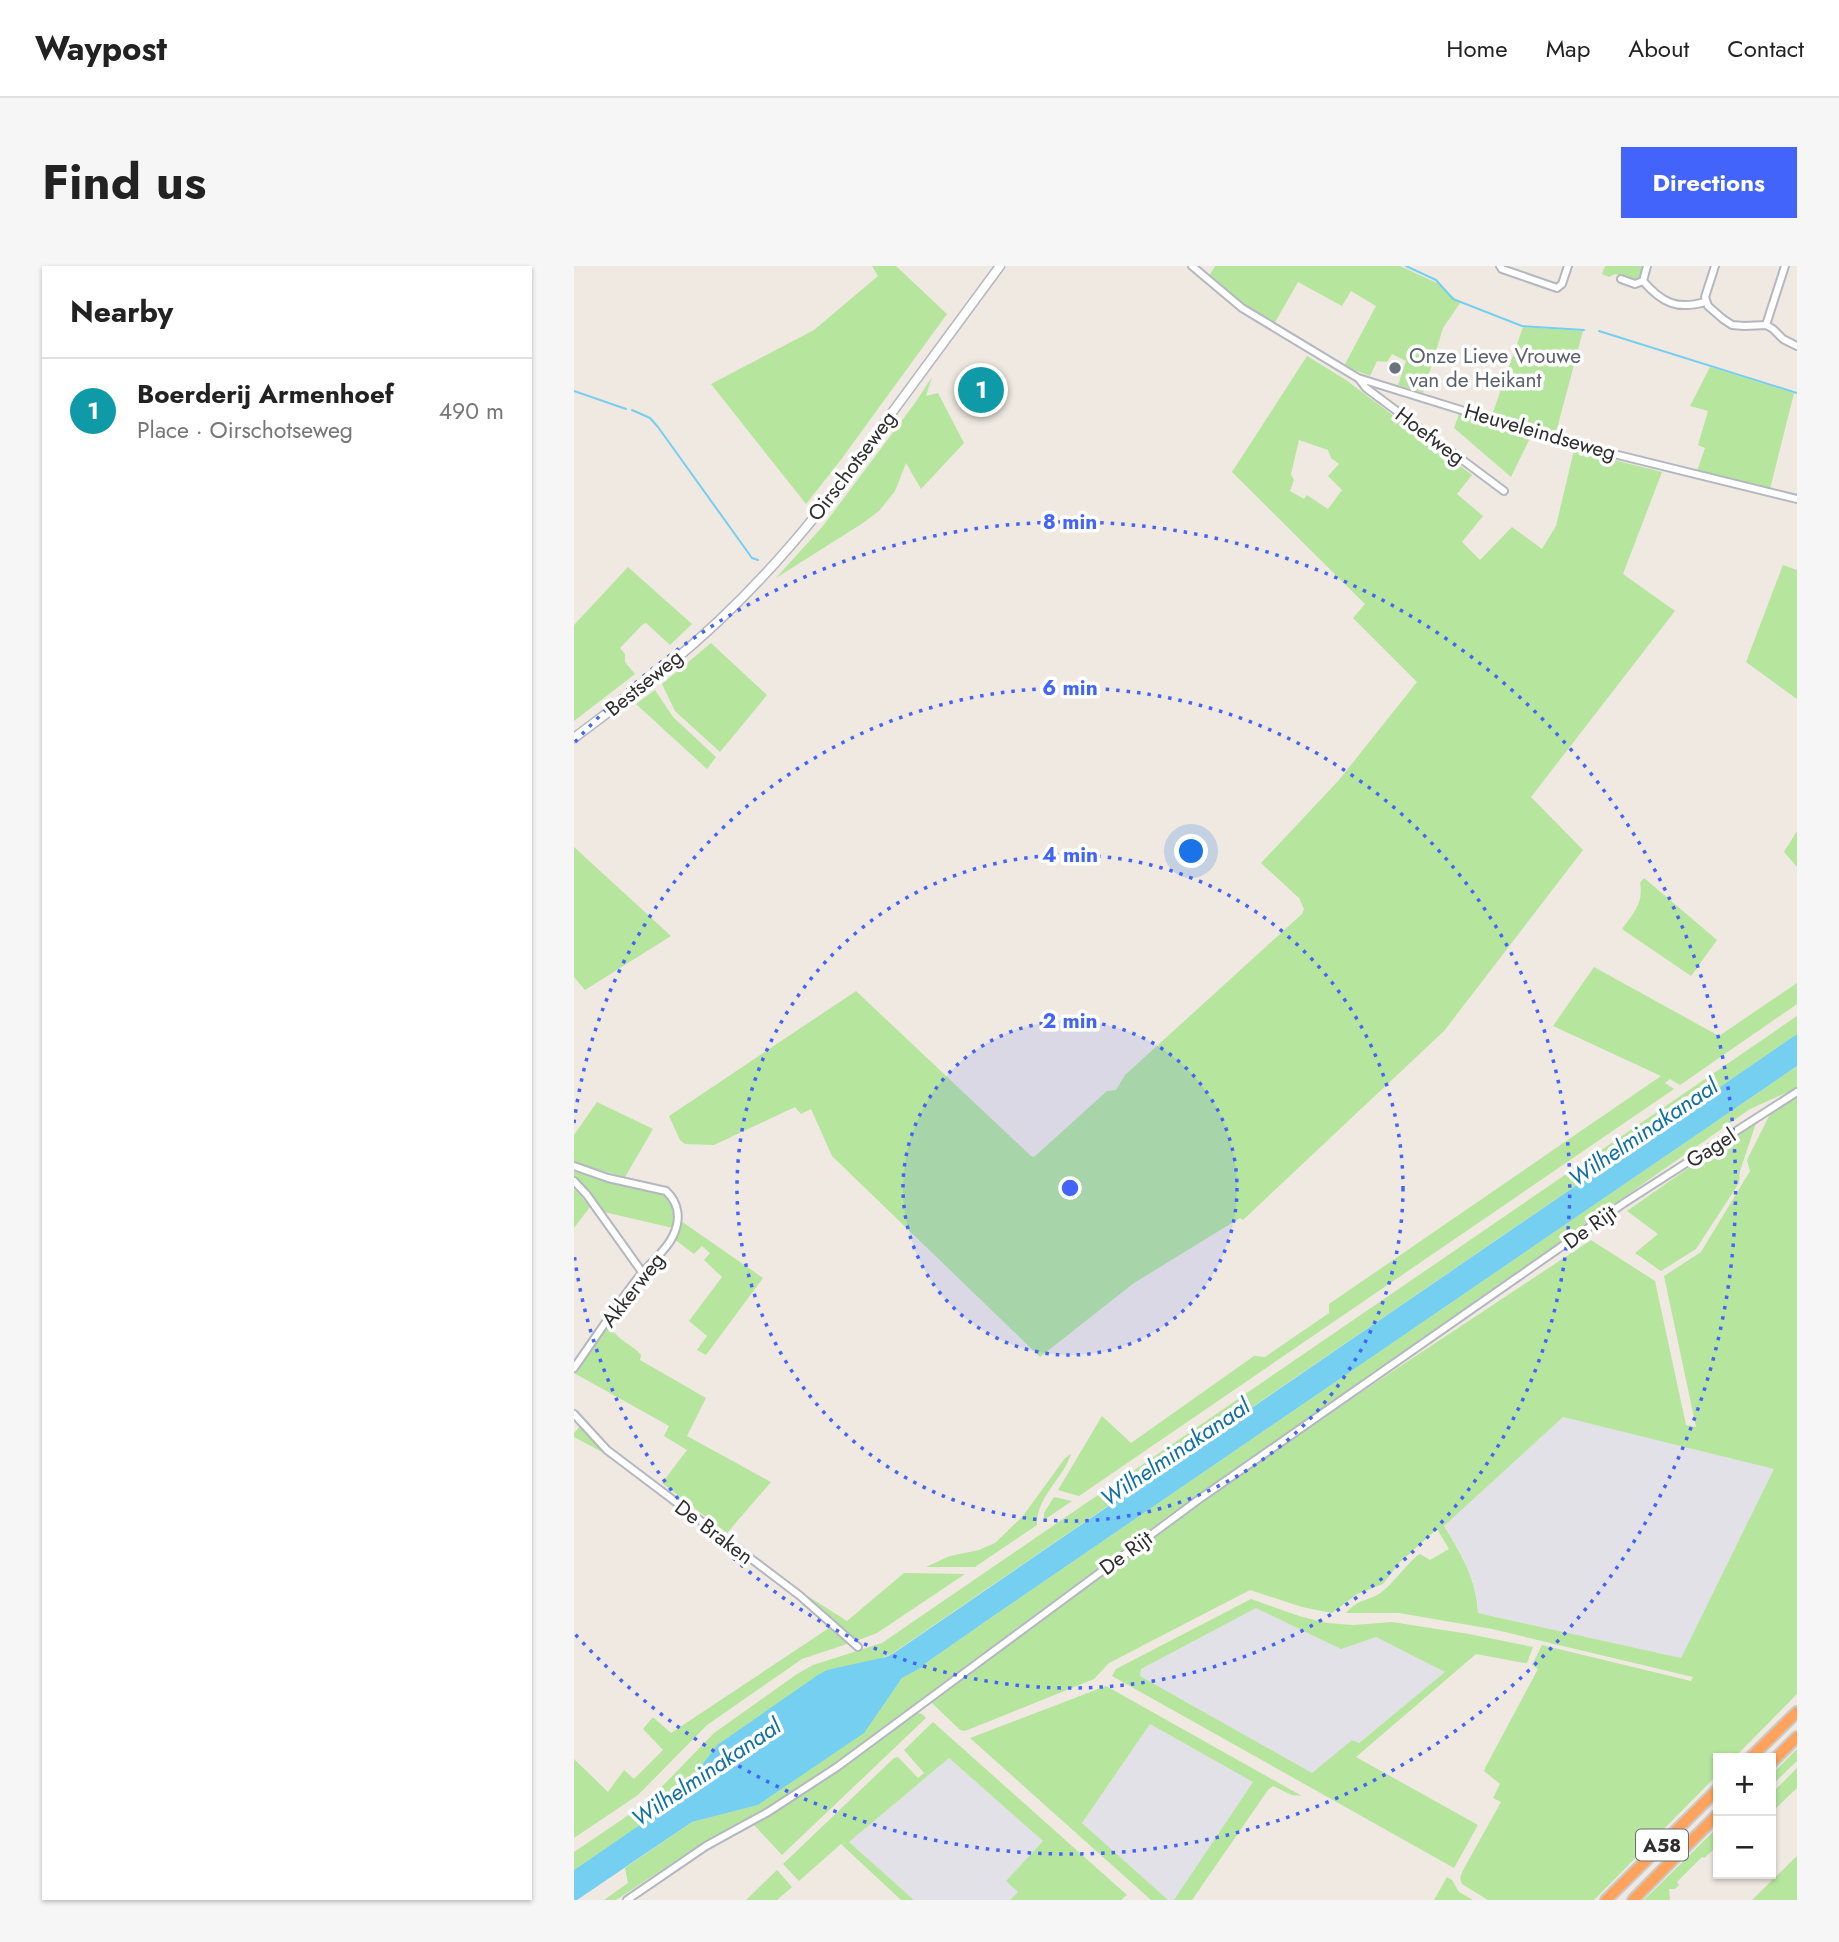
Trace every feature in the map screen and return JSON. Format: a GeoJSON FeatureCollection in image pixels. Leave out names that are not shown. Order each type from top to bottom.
{"type":"FeatureCollection","features":[{"type":"Feature","properties":{"kind":"highway"},"geometry":{"type":"LineString","coordinates":[[1755,1753],[1797,1712]]}},
{"type":"Feature","properties":{"kind":"highway"},"geometry":{"type":"LineString","coordinates":[[1776,1758],[1797,1737]]}},
{"type":"Feature","properties":{"kind":"highway","name":"A58"},"geometry":{"type":"LineString","coordinates":[[1606,1900],[1713,1794]]}},
{"type":"Feature","properties":{"kind":"highway","name":"A58"},"geometry":{"type":"LineString","coordinates":[[1633,1900],[1716,1816]]}},
{"type":"Feature","properties":{"kind":"main road","name":"Oirschotseweg"},"geometry":{"type":"LineString","coordinates":[[978,293],[993,266]]}},
{"type":"Feature","properties":{"kind":"main road","name":"Oirschotseweg"},"geometry":{"type":"LineString","coordinates":[[712,627],[795,541],[821,509],[1000,266]]}},
{"type":"Feature","properties":{"kind":"main road","name":"Bestseweg"},"geometry":{"type":"LineString","coordinates":[[574,737],[643,686],[712,627]]}},
{"type":"Feature","properties":{"kind":"street","name":"Heuveleindseweg"},"geometry":{"type":"LineString","coordinates":[[1192,266],[1242,308],[1358,378],[1561,441],[1797,499]]}},
{"type":"Feature","properties":{"kind":"street"},"geometry":{"type":"LineString","coordinates":[[1500,266],[1558,288],[1568,266]]}},
{"type":"Feature","properties":{"kind":"street"},"geometry":{"type":"LineString","coordinates":[[1643,281],[1647,266]]}},
{"type":"Feature","properties":{"kind":"street"},"geometry":{"type":"LineString","coordinates":[[1715,266],[1705,302],[1732,325],[1766,325],[1797,346]]}},
{"type":"Feature","properties":{"kind":"street"},"geometry":{"type":"LineString","coordinates":[[1766,325],[1785,266]]}},
{"type":"Feature","properties":{"kind":"street"},"geometry":{"type":"LineString","coordinates":[[1621,279],[1635,284],[1643,281]]}},
{"type":"Feature","properties":{"kind":"street"},"geometry":{"type":"LineString","coordinates":[[1643,281],[1661,299],[1675,306],[1691,306],[1705,302]]}},
{"type":"Feature","properties":{"kind":"street","name":"Hoefweg"},"geometry":{"type":"LineString","coordinates":[[1358,378],[1366,388],[1504,491]]}},
{"type":"Feature","properties":{"kind":"street","name":"Gagel"},"geometry":{"type":"LineString","coordinates":[[1625,1203],[1797,1092]]}},
{"type":"Feature","properties":{"kind":"street","name":"Akkerweg"},"geometry":{"type":"LineString","coordinates":[[574,1166],[608,1178],[666,1191],[677,1206],[677,1224],[673,1237],[662,1253],[642,1272],[574,1368]]}},
{"type":"Feature","properties":{"kind":"street"},"geometry":{"type":"LineString","coordinates":[[574,1181],[642,1272]]}},
{"type":"Feature","properties":{"kind":"street","name":"De Rijt"},"geometry":{"type":"LineString","coordinates":[[627,1900],[706,1846],[768,1812],[837,1767],[1198,1500],[1625,1203]]}},
{"type":"Feature","properties":{"kind":"street","name":"De Braken"},"geometry":{"type":"LineString","coordinates":[[574,1414],[607,1450],[799,1595],[858,1647]]}},
{"type":"Feature","properties":{"kind":"shaded area"},"geometry":{"type":"Polygon","coordinates":[[[1563,1417],[1775,1469],[1681,1658],[1478,1613],[1472,1579],[1461,1553],[1444,1526],[1563,1417]]]}},
{"type":"Feature","properties":{"kind":"shaded area"},"geometry":{"type":"Polygon","coordinates":[[[1256,1607],[1341,1648],[1376,1637],[1446,1672],[1358,1743],[1352,1740],[1312,1774],[1140,1676],[1141,1669],[1256,1607]]]}},
{"type":"Feature","properties":{"kind":"shaded area"},"geometry":{"type":"Polygon","coordinates":[[[1150,1724],[1254,1782],[1174,1900],[1168,1900],[1082,1823],[1150,1724]]]}},
{"type":"Feature","properties":{"kind":"shaded area"},"geometry":{"type":"Polygon","coordinates":[[[949,1758],[1043,1841],[1006,1881],[1018,1892],[1010,1900],[914,1900],[849,1842],[949,1758]]]}},
{"type":"Feature","properties":{"kind":"green space"},"geometry":{"type":"Polygon","coordinates":[[[872,266],[896,266],[947,314],[806,504],[711,384],[814,330],[878,276],[872,266]]]}},
{"type":"Feature","properties":{"kind":"green space"},"geometry":{"type":"Polygon","coordinates":[[[1215,266],[1400,266],[1439,284],[1460,303],[1443,328],[1423,393],[1398,385],[1406,361],[1392,354],[1387,362],[1377,361],[1370,376],[1344,366],[1376,306],[1351,291],[1342,306],[1298,282],[1274,324],[1209,276],[1215,266]]]}},
{"type":"Feature","properties":{"kind":"green space"},"geometry":{"type":"Polygon","coordinates":[[[1605,266],[1645,266],[1641,278],[1637,281],[1615,274],[1609,277],[1602,274],[1605,266]]]}},
{"type":"Feature","properties":{"kind":"green space"},"geometry":{"type":"Polygon","coordinates":[[[1523,327],[1583,331],[1555,436],[1492,415],[1523,327]]]}},
{"type":"Feature","properties":{"kind":"green space"},"geometry":{"type":"Polygon","coordinates":[[[1307,356],[1346,380],[1472,475],[1457,494],[1483,516],[1462,542],[1480,560],[1512,527],[1542,549],[1556,526],[1574,450],[1662,472],[1623,574],[1675,611],[1531,797],[1583,850],[1444,1031],[1243,1220],[1240,1218],[1134,1283],[1040,1357],[832,1156],[811,1109],[801,1114],[795,1107],[714,1145],[685,1144],[680,1140],[669,1116],[856,991],[1034,1157],[1107,1091],[1116,1090],[1125,1075],[1302,914],[1304,909],[1299,898],[1261,863],[1339,780],[1417,682],[1353,618],[1365,604],[1232,472],[1307,356]],[[1299,440],[1290,491],[1304,499],[1307,495],[1328,509],[1342,490],[1328,476],[1339,464],[1331,458],[1328,450],[1299,440]]]}},
{"type":"Feature","properties":{"kind":"green space"},"geometry":{"type":"Polygon","coordinates":[[[1710,367],[1794,393],[1770,489],[1697,471],[1705,448],[1698,445],[1708,411],[1690,406],[1710,367]]]}},
{"type":"Feature","properties":{"kind":"green space"},"geometry":{"type":"Polygon","coordinates":[[[932,377],[926,396],[938,393],[964,443],[921,489],[906,463],[895,491],[879,511],[776,578],[823,526],[932,377]]]}},
{"type":"Feature","properties":{"kind":"green space"},"geometry":{"type":"Polygon","coordinates":[[[1459,414],[1530,438],[1511,477],[1454,428],[1459,414]]]}},
{"type":"Feature","properties":{"kind":"green space"},"geometry":{"type":"Polygon","coordinates":[[[1783,565],[1797,570],[1797,699],[1746,662],[1783,565]]]}},
{"type":"Feature","properties":{"kind":"green space"},"geometry":{"type":"Polygon","coordinates":[[[628,567],[692,624],[670,645],[646,623],[642,625],[620,648],[625,654],[625,662],[635,674],[574,721],[574,625],[628,567]]]}},
{"type":"Feature","properties":{"kind":"green space"},"geometry":{"type":"Polygon","coordinates":[[[711,643],[767,695],[720,752],[675,711],[662,684],[711,643]]]}},
{"type":"Feature","properties":{"kind":"green space"},"geometry":{"type":"Polygon","coordinates":[[[655,690],[673,717],[716,757],[707,769],[636,704],[655,690]]]}},
{"type":"Feature","properties":{"kind":"green space"},"geometry":{"type":"Polygon","coordinates":[[[1797,831],[1797,867],[1784,852],[1797,831]]]}},
{"type":"Feature","properties":{"kind":"green space"},"geometry":{"type":"Polygon","coordinates":[[[574,847],[671,936],[585,990],[574,977],[574,847]]]}},
{"type":"Feature","properties":{"kind":"green space"},"geometry":{"type":"Polygon","coordinates":[[[1644,878],[1717,940],[1691,976],[1622,929],[1637,908],[1640,883],[1644,878]]]}},
{"type":"Feature","properties":{"kind":"green space"},"geometry":{"type":"Polygon","coordinates":[[[1594,967],[1719,1036],[1797,983],[1797,1004],[1680,1085],[1670,1079],[1665,1083],[1674,1089],[1079,1496],[1058,1490],[1102,1416],[1131,1443],[1254,1356],[1265,1357],[1329,1313],[1329,1304],[1661,1076],[1553,1026],[1594,967]]]}},
{"type":"Feature","properties":{"kind":"green space"},"geometry":{"type":"Polygon","coordinates":[[[1797,1016],[1797,1034],[893,1653],[771,1708],[717,1745],[679,1799],[574,1870],[574,1852],[645,1804],[714,1733],[797,1674],[813,1665],[882,1643],[1797,1016]]]}},
{"type":"Feature","properties":{"kind":"green space"},"geometry":{"type":"Polygon","coordinates":[[[1797,1066],[1797,1088],[1750,1109],[1168,1516],[838,1761],[763,1810],[704,1842],[616,1900],[604,1900],[628,1883],[625,1868],[692,1822],[758,1805],[863,1733],[902,1678],[1797,1066]]]}},
{"type":"Feature","properties":{"kind":"green space"},"geometry":{"type":"Polygon","coordinates":[[[1797,1092],[1797,1694],[1739,1753],[1713,1753],[1713,1779],[1594,1900],[1488,1900],[1462,1884],[1462,1872],[1501,1802],[1493,1798],[1500,1784],[1484,1771],[1485,1768],[1538,1669],[1532,1665],[1542,1645],[1691,1681],[1693,1677],[1492,1629],[1399,1613],[1346,1613],[1355,1605],[1383,1591],[1418,1555],[1430,1560],[1449,1549],[1437,1529],[1400,1562],[1383,1584],[1357,1594],[1332,1613],[1302,1607],[1250,1590],[1109,1663],[1094,1679],[965,1731],[960,1730],[933,1704],[931,1701],[1211,1496],[1591,1240],[1655,1281],[1686,1425],[1696,1427],[1664,1276],[1701,1252],[1750,1171],[1747,1160],[1769,1116],[1797,1092]],[[1563,1417],[1444,1526],[1467,1568],[1478,1613],[1681,1658],[1774,1469],[1563,1417]]]}},
{"type":"Feature","properties":{"kind":"green space"},"geometry":{"type":"Polygon","coordinates":[[[597,1102],[653,1129],[625,1177],[574,1163],[574,1135],[597,1102]]]}},
{"type":"Feature","properties":{"kind":"green space"},"geometry":{"type":"Polygon","coordinates":[[[1757,1120],[1740,1171],[1739,1183],[1696,1249],[1661,1271],[1635,1253],[1658,1234],[1627,1211],[1757,1120]]]}},
{"type":"Feature","properties":{"kind":"green space"},"geometry":{"type":"Polygon","coordinates":[[[574,1169],[662,1194],[673,1209],[673,1228],[604,1212],[574,1176],[574,1169]]]}},
{"type":"Feature","properties":{"kind":"green space"},"geometry":{"type":"Polygon","coordinates":[[[574,1188],[590,1207],[574,1228],[574,1188]]]}},
{"type":"Feature","properties":{"kind":"green space"},"geometry":{"type":"Polygon","coordinates":[[[681,1221],[763,1278],[706,1355],[697,1350],[707,1336],[689,1321],[722,1277],[704,1260],[710,1253],[702,1246],[694,1254],[674,1239],[681,1221]]]}},
{"type":"Feature","properties":{"kind":"green space"},"geometry":{"type":"Polygon","coordinates":[[[607,1327],[641,1355],[640,1360],[706,1398],[687,1436],[771,1482],[727,1533],[662,1483],[687,1450],[664,1436],[669,1426],[574,1373],[607,1327]]]}},
{"type":"Feature","properties":{"kind":"green space"},"geometry":{"type":"Polygon","coordinates":[[[581,1425],[605,1451],[602,1452],[574,1437],[581,1425]]]}},
{"type":"Feature","properties":{"kind":"green space"},"geometry":{"type":"Polygon","coordinates":[[[1071,1454],[1045,1497],[1037,1525],[975,1567],[926,1567],[950,1556],[979,1550],[995,1543],[1023,1516],[1065,1458],[1071,1454]]]}},
{"type":"Feature","properties":{"kind":"green space"},"geometry":{"type":"Polygon","coordinates":[[[1054,1497],[1072,1501],[1044,1520],[1044,1513],[1054,1497]]]}},
{"type":"Feature","properties":{"kind":"green space"},"geometry":{"type":"Polygon","coordinates":[[[904,1573],[965,1574],[877,1633],[856,1641],[806,1595],[847,1621],[904,1573]]]}},
{"type":"Feature","properties":{"kind":"green space"},"geometry":{"type":"Polygon","coordinates":[[[1251,1599],[1327,1623],[1353,1625],[1392,1622],[1533,1647],[1527,1663],[1476,1654],[1356,1757],[1478,1825],[1454,1868],[1112,1676],[1116,1669],[1251,1599]],[[1256,1608],[1141,1669],[1140,1676],[1312,1773],[1352,1740],[1359,1743],[1445,1672],[1376,1637],[1341,1649],[1256,1608]]]}},
{"type":"Feature","properties":{"kind":"green space"},"geometry":{"type":"Polygon","coordinates":[[[829,1628],[847,1644],[802,1659],[707,1725],[638,1795],[574,1838],[574,1759],[608,1792],[624,1770],[634,1779],[663,1750],[643,1729],[652,1718],[671,1733],[829,1628]]]}},
{"type":"Feature","properties":{"kind":"green space"},"geometry":{"type":"Polygon","coordinates":[[[1106,1686],[1302,1796],[1292,1795],[1273,1786],[1268,1790],[1192,1900],[1174,1900],[1253,1782],[1150,1724],[1082,1823],[1168,1900],[1151,1900],[970,1738],[1106,1686]]]}},
{"type":"Feature","properties":{"kind":"green space"},"geometry":{"type":"Polygon","coordinates":[[[917,1713],[926,1718],[782,1855],[754,1825],[785,1806],[917,1713]]]}},
{"type":"Feature","properties":{"kind":"green space"},"geometry":{"type":"Polygon","coordinates":[[[933,1722],[1127,1895],[1121,1900],[1010,1900],[1018,1892],[1006,1881],[1043,1841],[949,1758],[849,1842],[914,1900],[901,1900],[841,1844],[799,1881],[783,1864],[894,1758],[898,1757],[918,1778],[924,1773],[904,1750],[933,1722]]]}},
{"type":"Feature","properties":{"kind":"green space"},"geometry":{"type":"Polygon","coordinates":[[[1797,1749],[1797,1761],[1776,1781],[1776,1770],[1797,1749]]]}},
{"type":"Feature","properties":{"kind":"green space"},"geometry":{"type":"Polygon","coordinates":[[[1797,1768],[1797,1788],[1776,1808],[1776,1789],[1797,1768]]]}},
{"type":"Feature","properties":{"kind":"green space"},"geometry":{"type":"Polygon","coordinates":[[[1713,1832],[1713,1850],[1702,1857],[1677,1882],[1679,1885],[1675,1889],[1669,1889],[1670,1900],[1644,1900],[1713,1832]]]}},
{"type":"Feature","properties":{"kind":"green space"},"geometry":{"type":"Polygon","coordinates":[[[1797,1856],[1797,1900],[1752,1900],[1776,1879],[1797,1856]]]}},
{"type":"Feature","properties":{"kind":"green space"},"geometry":{"type":"Polygon","coordinates":[[[777,1870],[792,1887],[777,1900],[746,1900],[777,1870]]]}},
{"type":"Feature","properties":{"kind":"green space"},"geometry":{"type":"Polygon","coordinates":[[[1447,1877],[1459,1892],[1473,1900],[1434,1900],[1447,1877]]]}},
{"type":"Feature","properties":{"kind":"water","name":"Wilhelminakanaal"},"geometry":{"type":"Polygon","coordinates":[[[1797,1034],[1797,1066],[924,1666],[902,1678],[864,1733],[758,1805],[692,1822],[574,1900],[574,1870],[675,1801],[717,1745],[827,1670],[894,1653],[1797,1034]]]}},
{"type":"Feature","properties":{"kind":"waterway"},"geometry":{"type":"LineString","coordinates":[[1406,266],[1436,280],[1453,299],[1522,326],[1584,330]]}},
{"type":"Feature","properties":{"kind":"waterway"},"geometry":{"type":"LineString","coordinates":[[1599,331],[1797,393]]}},
{"type":"Feature","properties":{"kind":"waterway"},"geometry":{"type":"LineString","coordinates":[[574,391],[626,409]]}},
{"type":"Feature","properties":{"kind":"waterway"},"geometry":{"type":"LineString","coordinates":[[632,410],[650,418],[658,427],[752,558],[758,560]]}},
{"type":"Feature","properties":{"kind":"place","name":"Onze Lieve Vrouwe van de Heikant"},"geometry":{"type":"Point","coordinates":[1395,368]}},
{"type":"Feature","properties":{"kind":"place","name":"Boerderij Armenhoef"},"geometry":{"type":"Point","coordinates":[981,390]}}]}
